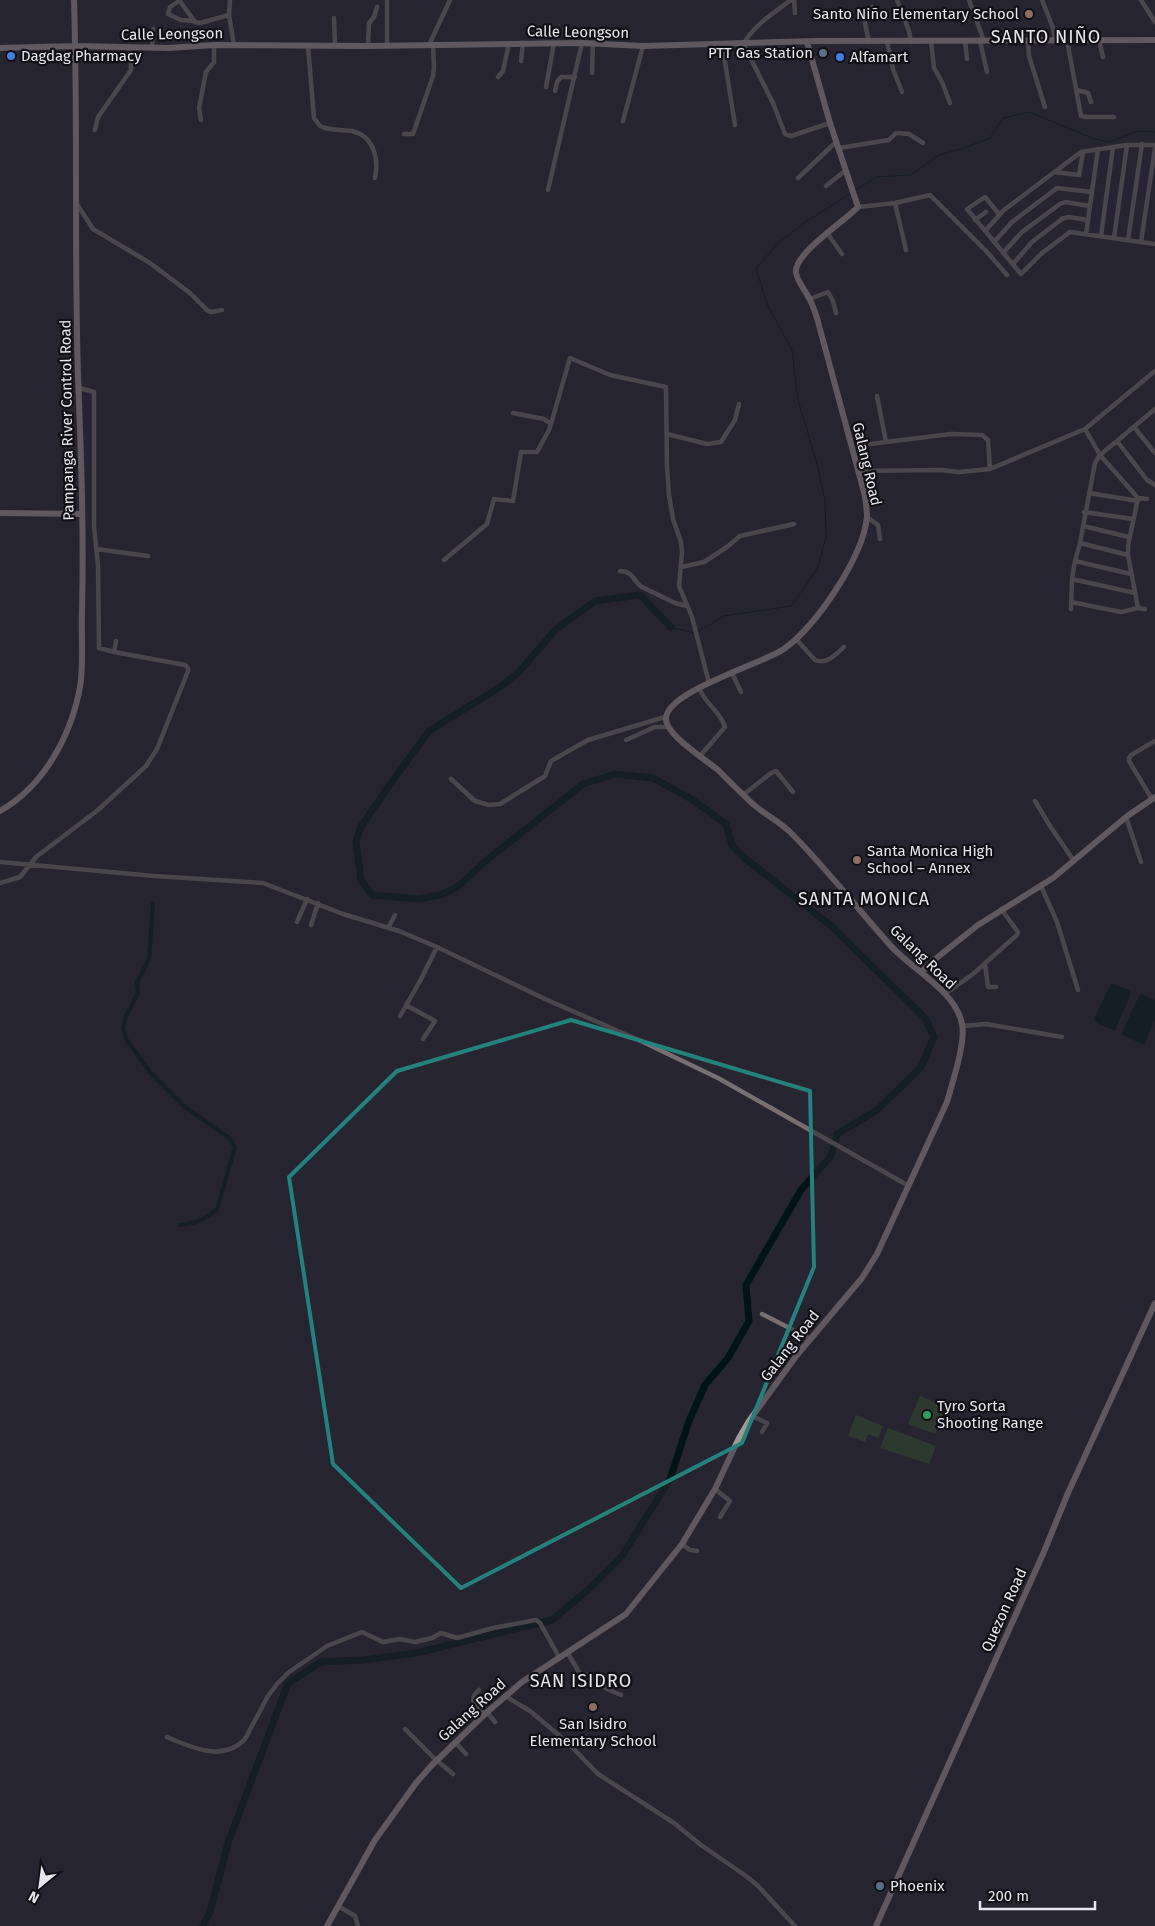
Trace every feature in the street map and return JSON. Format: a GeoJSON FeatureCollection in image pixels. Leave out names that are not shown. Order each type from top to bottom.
{"type":"FeatureCollection","features":[{"type":"Feature","properties":{"kind":"street","name":"Pampanga River Control Road"},"geometry":{"type":"LineString","coordinates":[[0,810],[18,798],[52,762],[58,752],[74,711],[81,683],[82,583],[74,0]]}},
{"type":"Feature","properties":{"kind":"street"},"geometry":{"type":"LineString","coordinates":[[194,21],[179,0],[170,7],[168,14],[181,20],[200,22],[229,14]]}},
{"type":"Feature","properties":{"kind":"street"},"geometry":{"type":"LineString","coordinates":[[230,0],[229,14],[234,45]]}},
{"type":"Feature","properties":{"kind":"street"},"geometry":{"type":"LineString","coordinates":[[387,0],[387,46]]}},
{"type":"Feature","properties":{"kind":"street"},"geometry":{"type":"LineString","coordinates":[[404,134],[411,135],[414,132],[434,68],[431,45],[450,0]]}},
{"type":"Feature","properties":{"kind":"street"},"geometry":{"type":"LineString","coordinates":[[795,13],[792,0],[763,22],[744,43],[774,103],[785,134],[790,136],[830,123]]}},
{"type":"Feature","properties":{"kind":"street"},"geometry":{"type":"LineString","coordinates":[[897,0],[911,42]]}},
{"type":"Feature","properties":{"kind":"street"},"geometry":{"type":"LineString","coordinates":[[969,0],[982,41],[987,72]]}},
{"type":"Feature","properties":{"kind":"street"},"geometry":{"type":"LineString","coordinates":[[1042,0],[1053,28],[1055,40]]}},
{"type":"Feature","properties":{"kind":"street"},"geometry":{"type":"LineString","coordinates":[[1141,0],[1155,22]]}},
{"type":"Feature","properties":{"kind":"street"},"geometry":{"type":"LineString","coordinates":[[368,46],[369,23],[374,17],[377,7]]}},
{"type":"Feature","properties":{"kind":"street"},"geometry":{"type":"LineString","coordinates":[[869,42],[863,14],[872,7]]}},
{"type":"Feature","properties":{"kind":"street"},"geometry":{"type":"LineString","coordinates":[[334,18],[335,46]]}},
{"type":"Feature","properties":{"kind":"street"},"geometry":{"type":"LineString","coordinates":[[152,47],[153,29]]}},
{"type":"Feature","properties":{"kind":"street"},"geometry":{"type":"LineString","coordinates":[[1028,40],[1029,56],[1045,108]]}},
{"type":"Feature","properties":{"kind":"street"},"geometry":{"type":"LineString","coordinates":[[1067,40],[1082,116],[1114,117]]}},
{"type":"Feature","properties":{"kind":"street"},"geometry":{"type":"LineString","coordinates":[[1099,40],[1103,57]]}},
{"type":"Feature","properties":{"kind":"street","name":"Calle Leongson"},"geometry":{"type":"LineString","coordinates":[[0,48],[76,46],[168,48],[214,45],[387,46],[582,42],[643,46],[807,42],[1155,40]]}},
{"type":"Feature","properties":{"kind":"street"},"geometry":{"type":"LineString","coordinates":[[965,41],[967,59]]}},
{"type":"Feature","properties":{"kind":"street"},"geometry":{"type":"LineString","coordinates":[[548,190],[582,42]]}},
{"type":"Feature","properties":{"kind":"street"},"geometry":{"type":"LineString","coordinates":[[807,42],[830,123],[858,206],[895,203],[930,195],[987,252],[1007,275]]}},
{"type":"Feature","properties":{"kind":"street"},"geometry":{"type":"LineString","coordinates":[[887,42],[893,69],[902,92]]}},
{"type":"Feature","properties":{"kind":"street"},"geometry":{"type":"LineString","coordinates":[[930,42],[934,68],[950,103]]}},
{"type":"Feature","properties":{"kind":"street"},"geometry":{"type":"LineString","coordinates":[[498,77],[503,71],[509,43]]}},
{"type":"Feature","properties":{"kind":"street"},"geometry":{"type":"LineString","coordinates":[[521,61],[523,43]]}},
{"type":"Feature","properties":{"kind":"street"},"geometry":{"type":"LineString","coordinates":[[546,87],[554,43]]}},
{"type":"Feature","properties":{"kind":"street"},"geometry":{"type":"LineString","coordinates":[[592,73],[593,43]]}},
{"type":"Feature","properties":{"kind":"street"},"geometry":{"type":"LineString","coordinates":[[722,43],[735,125]]}},
{"type":"Feature","properties":{"kind":"street"},"geometry":{"type":"LineString","coordinates":[[201,120],[199,108],[206,72],[214,62],[214,45]]}},
{"type":"Feature","properties":{"kind":"street"},"geometry":{"type":"LineString","coordinates":[[308,46],[314,118],[316,122],[324,128],[354,132],[370,142],[378,163],[375,178]]}},
{"type":"Feature","properties":{"kind":"street"},"geometry":{"type":"LineString","coordinates":[[623,121],[643,46]]}},
{"type":"Feature","properties":{"kind":"street"},"geometry":{"type":"LineString","coordinates":[[95,130],[98,116],[131,70],[131,48]]}},
{"type":"Feature","properties":{"kind":"street"},"geometry":{"type":"LineString","coordinates":[[555,92],[557,82],[561,77],[575,76]]}},
{"type":"Feature","properties":{"kind":"street"},"geometry":{"type":"LineString","coordinates":[[1077,90],[1088,93],[1091,102]]}},
{"type":"Feature","properties":{"kind":"street"},"geometry":{"type":"LineString","coordinates":[[798,178],[838,146],[889,140],[898,133],[909,134],[924,143]]}},
{"type":"Feature","properties":{"kind":"street"},"geometry":{"type":"LineString","coordinates":[[1128,240],[1142,144]]}},
{"type":"Feature","properties":{"kind":"street"},"geometry":{"type":"LineString","coordinates":[[985,231],[999,214],[1083,152],[1142,144],[1155,146],[1141,242]]}},
{"type":"Feature","properties":{"kind":"street"},"geometry":{"type":"LineString","coordinates":[[1114,238],[1127,145]]}},
{"type":"Feature","properties":{"kind":"street"},"geometry":{"type":"LineString","coordinates":[[1100,236],[1113,147]]}},
{"type":"Feature","properties":{"kind":"street"},"geometry":{"type":"LineString","coordinates":[[1086,234],[1098,149]]}},
{"type":"Feature","properties":{"kind":"street"},"geometry":{"type":"LineString","coordinates":[[1054,172],[1079,175],[1083,152]]}},
{"type":"Feature","properties":{"kind":"street"},"geometry":{"type":"LineString","coordinates":[[826,186],[847,173]]}},
{"type":"Feature","properties":{"kind":"street"},"geometry":{"type":"LineString","coordinates":[[994,242],[1012,222],[1057,188],[1092,192]]}},
{"type":"Feature","properties":{"kind":"street"},"geometry":{"type":"LineString","coordinates":[[999,214],[985,197],[967,209],[1020,274],[1023,274],[1042,253],[1067,234],[1074,232],[1155,244]]}},
{"type":"Feature","properties":{"kind":"street"},"geometry":{"type":"LineString","coordinates":[[1003,253],[1022,232],[1060,204],[1065,202],[1090,206]]}},
{"type":"Feature","properties":{"kind":"street"},"geometry":{"type":"LineString","coordinates":[[895,203],[906,250]]}},
{"type":"Feature","properties":{"kind":"street"},"geometry":{"type":"LineString","coordinates":[[77,204],[94,229],[150,263],[190,293],[208,310],[212,312],[222,310]]}},
{"type":"Feature","properties":{"kind":"street","name":"Galang Road"},"geometry":{"type":"LineString","coordinates":[[665,716],[669,707],[674,702],[709,682],[764,660],[796,638],[824,608],[858,546],[866,517],[865,496],[817,318],[810,299],[798,280],[796,268],[807,250],[848,218],[858,206]]}},
{"type":"Feature","properties":{"kind":"street"},"geometry":{"type":"LineString","coordinates":[[975,220],[986,212]]}},
{"type":"Feature","properties":{"kind":"street"},"geometry":{"type":"LineString","coordinates":[[1012,264],[1032,242],[1065,218],[1088,220]]}},
{"type":"Feature","properties":{"kind":"street"},"geometry":{"type":"LineString","coordinates":[[828,234],[842,254]]}},
{"type":"Feature","properties":{"kind":"street"},"geometry":{"type":"LineString","coordinates":[[810,299],[828,292],[835,305],[836,313]]}},
{"type":"Feature","properties":{"kind":"street"},"geometry":{"type":"LineString","coordinates":[[444,560],[487,524],[494,500],[513,501],[521,452],[537,452],[551,424],[568,361],[573,358],[610,375],[666,387],[667,468],[673,519],[682,548],[680,586],[695,628],[709,682]]}},
{"type":"Feature","properties":{"kind":"street"},"geometry":{"type":"LineString","coordinates":[[859,471],[942,470],[959,472],[990,469],[1085,429],[1155,371]]}},
{"type":"Feature","properties":{"kind":"street"},"geometry":{"type":"LineString","coordinates":[[0,883],[20,877],[36,857],[69,834],[146,766],[157,749],[181,691],[188,668],[185,665],[99,648],[94,526],[94,392],[79,388]]}},
{"type":"Feature","properties":{"kind":"street"},"geometry":{"type":"LineString","coordinates":[[877,396],[886,442]]}},
{"type":"Feature","properties":{"kind":"street"},"geometry":{"type":"LineString","coordinates":[[667,434],[707,444],[721,442],[734,420],[739,404]]}},
{"type":"Feature","properties":{"kind":"street"},"geometry":{"type":"LineString","coordinates":[[1071,609],[1075,561],[1096,459],[1155,410]]}},
{"type":"Feature","properties":{"kind":"street"},"geometry":{"type":"LineString","coordinates":[[513,413],[544,419],[551,424]]}},
{"type":"Feature","properties":{"kind":"street"},"geometry":{"type":"LineString","coordinates":[[1150,414],[1155,419]]}},
{"type":"Feature","properties":{"kind":"street"},"geometry":{"type":"LineString","coordinates":[[1134,427],[1155,453]]}},
{"type":"Feature","properties":{"kind":"street"},"geometry":{"type":"LineString","coordinates":[[1085,429],[1100,454],[1138,500]]}},
{"type":"Feature","properties":{"kind":"street"},"geometry":{"type":"LineString","coordinates":[[870,444],[951,434],[982,434],[988,440],[990,469]]}},
{"type":"Feature","properties":{"kind":"street"},"geometry":{"type":"LineString","coordinates":[[1117,441],[1148,480],[1155,485]]}},
{"type":"Feature","properties":{"kind":"street"},"geometry":{"type":"LineString","coordinates":[[1088,493],[1138,500],[1147,499]]}},
{"type":"Feature","properties":{"kind":"street"},"geometry":{"type":"LineString","coordinates":[[1138,500],[1129,537],[1128,555],[1138,608]]}},
{"type":"Feature","properties":{"kind":"street"},"geometry":{"type":"LineString","coordinates":[[1084,512],[1133,519]]}},
{"type":"Feature","properties":{"kind":"street"},"geometry":{"type":"LineString","coordinates":[[0,513],[81,514]]}},
{"type":"Feature","properties":{"kind":"street"},"geometry":{"type":"LineString","coordinates":[[866,517],[878,525],[880,539]]}},
{"type":"Feature","properties":{"kind":"street"},"geometry":{"type":"LineString","coordinates":[[682,567],[704,562],[727,548],[740,536],[794,524]]}},
{"type":"Feature","properties":{"kind":"street"},"geometry":{"type":"LineString","coordinates":[[1083,526],[1129,537]]}},
{"type":"Feature","properties":{"kind":"street"},"geometry":{"type":"LineString","coordinates":[[1080,544],[1128,555]]}},
{"type":"Feature","properties":{"kind":"street"},"geometry":{"type":"LineString","coordinates":[[96,549],[148,556]]}},
{"type":"Feature","properties":{"kind":"street"},"geometry":{"type":"LineString","coordinates":[[1075,561],[1131,574]]}},
{"type":"Feature","properties":{"kind":"street"},"geometry":{"type":"LineString","coordinates":[[620,571],[626,571],[634,576],[642,587],[687,606]]}},
{"type":"Feature","properties":{"kind":"street"},"geometry":{"type":"LineString","coordinates":[[1072,579],[1135,593]]}},
{"type":"Feature","properties":{"kind":"street"},"geometry":{"type":"LineString","coordinates":[[1071,602],[1121,612],[1138,608],[1145,609]]}},
{"type":"Feature","properties":{"kind":"street"},"geometry":{"type":"LineString","coordinates":[[796,638],[820,662],[825,662],[832,658],[844,647]]}},
{"type":"Feature","properties":{"kind":"street"},"geometry":{"type":"LineString","coordinates":[[114,652],[116,641]]}},
{"type":"Feature","properties":{"kind":"street"},"geometry":{"type":"LineString","coordinates":[[732,673],[741,692]]}},
{"type":"Feature","properties":{"kind":"street"},"geometry":{"type":"LineString","coordinates":[[699,688],[705,701],[716,710],[725,727],[700,756]]}},
{"type":"Feature","properties":{"kind":"street"},"geometry":{"type":"LineString","coordinates":[[451,779],[475,801],[489,805],[500,804],[545,776],[551,761],[588,740],[665,716],[668,726],[655,727],[626,740]]}},
{"type":"Feature","properties":{"kind":"street","name":"Galang Road"},"geometry":{"type":"LineString","coordinates":[[327,1926],[380,1833],[416,1783],[436,1760],[505,1696],[566,1652],[626,1614],[682,1544],[715,1489],[738,1438],[752,1416],[797,1355],[862,1278],[884,1242],[926,1144],[947,1102],[955,1075],[963,1026],[958,1011],[945,994],[890,946],[788,830],[744,795],[668,726]]}},
{"type":"Feature","properties":{"kind":"street"},"geometry":{"type":"LineString","coordinates":[[921,972],[961,938],[1001,909],[1041,886],[1126,817],[1154,798],[1129,762],[1129,758],[1155,741]]}},
{"type":"Feature","properties":{"kind":"street"},"geometry":{"type":"LineString","coordinates":[[744,795],[771,772],[776,772],[793,792]]}},
{"type":"Feature","properties":{"kind":"street"},"geometry":{"type":"LineString","coordinates":[[1035,802],[1074,861]]}},
{"type":"Feature","properties":{"kind":"street"},"geometry":{"type":"LineString","coordinates":[[1126,817],[1141,862]]}},
{"type":"Feature","properties":{"kind":"street"},"geometry":{"type":"LineString","coordinates":[[0,862],[166,877],[263,883],[342,914],[437,946],[546,999],[641,1041],[718,1078],[909,1186]]}},
{"type":"Feature","properties":{"kind":"street"},"geometry":{"type":"LineString","coordinates":[[1041,886],[1057,922],[1078,990]]}},
{"type":"Feature","properties":{"kind":"street"},"geometry":{"type":"LineString","coordinates":[[297,922],[307,899]]}},
{"type":"Feature","properties":{"kind":"street"},"geometry":{"type":"LineString","coordinates":[[311,925],[318,904]]}},
{"type":"Feature","properties":{"kind":"street"},"geometry":{"type":"LineString","coordinates":[[945,994],[985,964],[1017,935],[1018,932],[1001,909]]}},
{"type":"Feature","properties":{"kind":"street"},"geometry":{"type":"LineString","coordinates":[[388,928],[395,915]]}},
{"type":"Feature","properties":{"kind":"street"},"geometry":{"type":"LineString","coordinates":[[400,1016],[437,946]]}},
{"type":"Feature","properties":{"kind":"street"},"geometry":{"type":"LineString","coordinates":[[985,964],[988,987],[996,987]]}},
{"type":"Feature","properties":{"kind":"street"},"geometry":{"type":"LineString","coordinates":[[406,1005],[435,1021],[423,1039]]}},
{"type":"Feature","properties":{"kind":"street"},"geometry":{"type":"LineString","coordinates":[[963,1026],[986,1024],[1062,1036]]}},
{"type":"Feature","properties":{"kind":"street","name":"Quezon Road"},"geometry":{"type":"LineString","coordinates":[[876,1926],[1043,1554],[1068,1493],[1155,1303]]}},
{"type":"Feature","properties":{"kind":"street"},"geometry":{"type":"LineString","coordinates":[[762,1314],[811,1339]]}},
{"type":"Feature","properties":{"kind":"street"},"geometry":{"type":"LineString","coordinates":[[752,1416],[766,1423],[762,1432]]}},
{"type":"Feature","properties":{"kind":"street"},"geometry":{"type":"LineString","coordinates":[[715,1489],[730,1501],[720,1518]]}},
{"type":"Feature","properties":{"kind":"street"},"geometry":{"type":"LineString","coordinates":[[682,1544],[690,1550],[697,1551]]}},
{"type":"Feature","properties":{"kind":"street"},"geometry":{"type":"LineString","coordinates":[[168,1737],[194,1749],[218,1752],[229,1750],[240,1744],[245,1739],[273,1689],[289,1672],[327,1646],[358,1633],[364,1633],[379,1642],[400,1639],[415,1642],[432,1638],[441,1633],[457,1638],[536,1620],[540,1623],[559,1657]]}},
{"type":"Feature","properties":{"kind":"street"},"geometry":{"type":"LineString","coordinates":[[566,1652],[580,1674],[588,1682]]}},
{"type":"Feature","properties":{"kind":"street"},"geometry":{"type":"LineString","coordinates":[[580,1674],[591,1675],[607,1690],[621,1695]]}},
{"type":"Feature","properties":{"kind":"street"},"geometry":{"type":"LineString","coordinates":[[479,1690],[474,1694],[473,1700],[495,1722]]}},
{"type":"Feature","properties":{"kind":"street"},"geometry":{"type":"LineString","coordinates":[[505,1696],[530,1711],[560,1736],[598,1774],[674,1823],[701,1845],[746,1876],[757,1885],[795,1926]]}},
{"type":"Feature","properties":{"kind":"street"},"geometry":{"type":"LineString","coordinates":[[406,1729],[436,1760],[453,1774]]}},
{"type":"Feature","properties":{"kind":"street"},"geometry":{"type":"LineString","coordinates":[[455,1742],[466,1754]]}},
{"type":"Feature","properties":{"kind":"street"},"geometry":{"type":"LineString","coordinates":[[338,1906],[355,1916],[358,1926]]}},
{"type":"Feature","properties":{"kind":"highlighted area"},"geometry":{"type":"Polygon","coordinates":[[[571,1020],[810,1091],[814,1267],[742,1443],[461,1588],[333,1464],[289,1177],[397,1071],[571,1020]]]}},
{"type":"Feature","properties":{"kind":"green space","name":"Tyro Sorta Shooting Range"},"geometry":{"type":"Polygon","coordinates":[[[920,1396],[946,1407],[935,1434],[908,1424],[920,1396]]]}},
{"type":"Feature","properties":{"kind":"green space"},"geometry":{"type":"Polygon","coordinates":[[[856,1415],[883,1426],[878,1438],[868,1434],[865,1442],[848,1436],[856,1415]]]}},
{"type":"Feature","properties":{"kind":"green space"},"geometry":{"type":"Polygon","coordinates":[[[888,1428],[936,1446],[929,1464],[880,1448],[888,1428]]]}},
{"type":"Feature","properties":{"kind":"shaded area"},"geometry":{"type":"Polygon","coordinates":[[[1111,983],[1129,990],[1131,993],[1115,1031],[1097,1023],[1094,1019],[1111,983]]]}},
{"type":"Feature","properties":{"kind":"shaded area"},"geometry":{"type":"Polygon","coordinates":[[[1140,994],[1155,1000],[1155,1020],[1144,1045],[1121,1034],[1140,994]]]}},
{"type":"Feature","properties":{"kind":"waterway"},"geometry":{"type":"LineString","coordinates":[[856,190],[876,177],[911,175],[939,155],[990,138],[1003,118],[1030,112],[1094,139],[1110,142],[1137,131],[1155,132]]}},
{"type":"Feature","properties":{"kind":"waterway"},"geometry":{"type":"LineString","coordinates":[[698,632],[724,616],[791,606],[817,569],[826,538],[825,500],[816,460],[798,400],[792,350],[768,306],[756,269],[776,245],[804,223],[850,194]]}},
{"type":"Feature","properties":{"kind":"waterway"},"geometry":{"type":"LineString","coordinates":[[671,627],[640,595],[595,601],[555,630],[519,672],[500,687],[429,731],[360,828],[356,842],[361,880],[372,895],[419,899],[440,895],[456,888],[488,859],[583,784],[615,774],[653,778],[693,800],[726,824],[732,845],[747,860],[829,924],[925,1018],[934,1037],[921,1067],[876,1111],[837,1134],[835,1143]]}},
{"type":"Feature","properties":{"kind":"waterway"},"geometry":{"type":"LineString","coordinates":[[671,627],[694,633]]}},
{"type":"Feature","properties":{"kind":"waterway"},"geometry":{"type":"LineString","coordinates":[[153,903],[149,959],[137,983],[138,993],[126,1016],[123,1028],[126,1039],[150,1072],[185,1107],[229,1138],[235,1147],[217,1209],[209,1216],[200,1220],[180,1225]]}},
{"type":"Feature","properties":{"kind":"waterway"},"geometry":{"type":"LineString","coordinates":[[203,1926],[210,1912],[228,1843],[288,1683],[321,1662],[363,1660],[416,1653],[552,1620],[589,1589],[622,1556],[670,1479],[689,1421],[705,1385],[728,1358],[749,1321],[746,1285],[801,1190],[830,1157],[833,1149]]}},
{"type":"Feature","properties":{"kind":"place","name":"Santo Niño Elementary School"},"geometry":{"type":"Point","coordinates":[1029,14]}},
{"type":"Feature","properties":{"kind":"place","name":"PTT Gas Station"},"geometry":{"type":"Point","coordinates":[823,53]}},
{"type":"Feature","properties":{"kind":"place","name":"Dagdag Pharmacy"},"geometry":{"type":"Point","coordinates":[11,56]}},
{"type":"Feature","properties":{"kind":"place","name":"Alfamart"},"geometry":{"type":"Point","coordinates":[840,57]}},
{"type":"Feature","properties":{"kind":"place","name":"Santa Monica High School – Annex"},"geometry":{"type":"Point","coordinates":[857,860]}},
{"type":"Feature","properties":{"kind":"place","name":"Tyro Sorta Shooting Range"},"geometry":{"type":"Point","coordinates":[927,1415]}},
{"type":"Feature","properties":{"kind":"place","name":"San Isidro Elementary School"},"geometry":{"type":"Point","coordinates":[593,1707]}},
{"type":"Feature","properties":{"kind":"place","name":"Phoenix"},"geometry":{"type":"Point","coordinates":[880,1886]}},
{"type":"Feature","properties":{"kind":"district","name":"SANTO NIÑO"},"geometry":{"type":"Point","coordinates":[1046,37]}},
{"type":"Feature","properties":{"kind":"district","name":"SANTA MONICA"},"geometry":{"type":"Point","coordinates":[864,899]}},
{"type":"Feature","properties":{"kind":"district","name":"SAN ISIDRO"},"geometry":{"type":"Point","coordinates":[581,1681]}}]}
